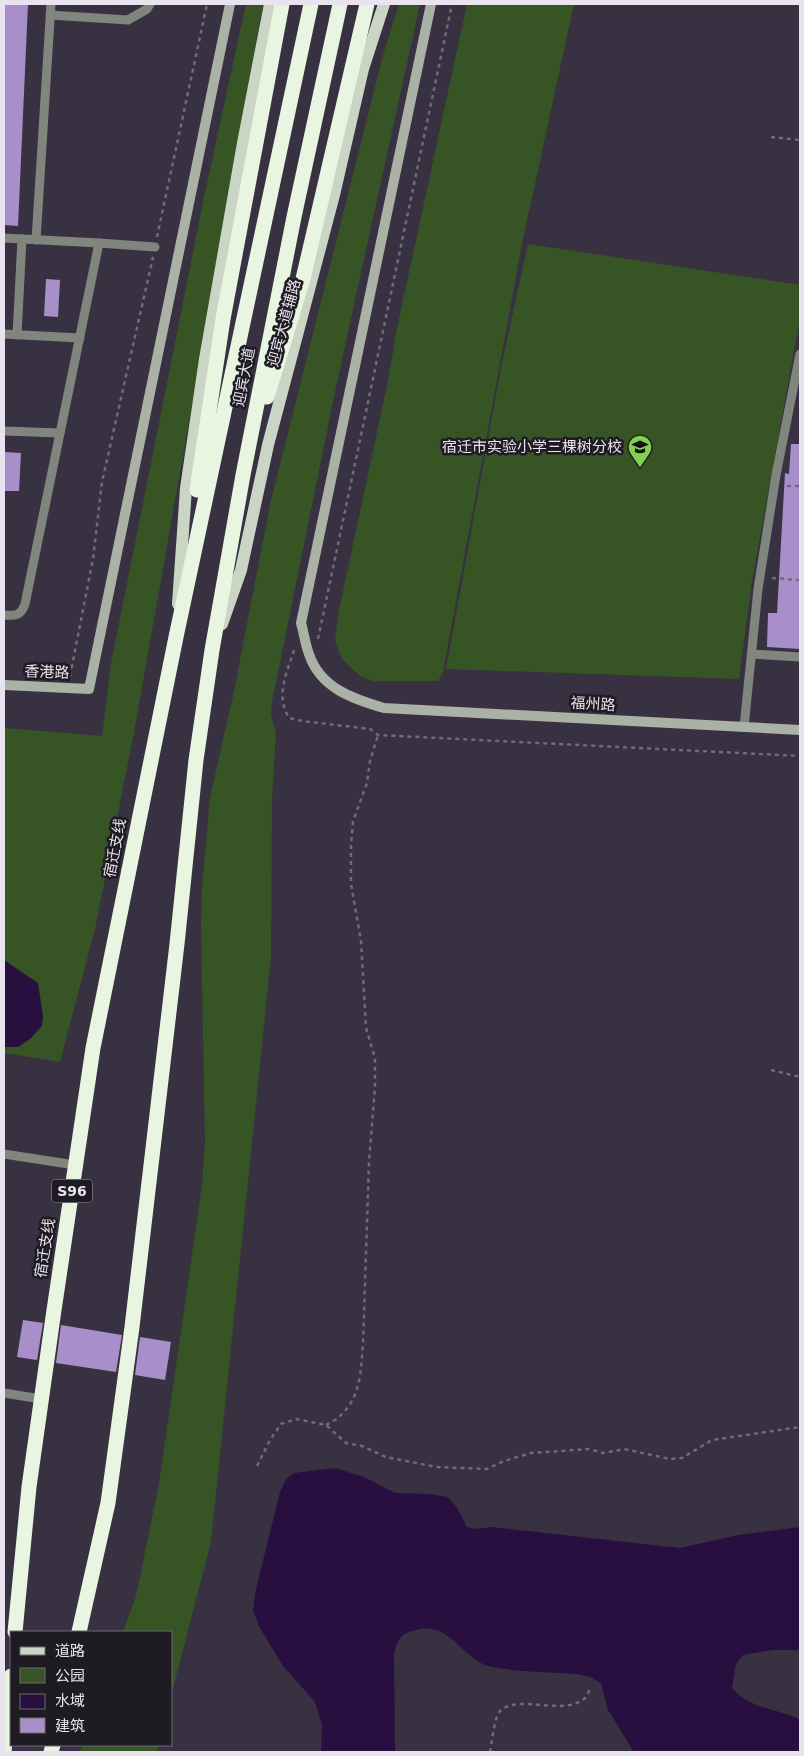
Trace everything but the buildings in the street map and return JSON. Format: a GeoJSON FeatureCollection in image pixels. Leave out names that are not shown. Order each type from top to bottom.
{"type":"FeatureCollection","features":[{"type":"Feature","properties":{"kind":"highway"},"geometry":{"type":"LineString","coordinates":[[176,637],[223,319],[282,4]]}},
{"type":"Feature","properties":{"kind":"highway","name":"迎宾大道"},"geometry":{"type":"LineString","coordinates":[[152,754],[311,4]]}},
{"type":"Feature","properties":{"kind":"highway","name":"迎宾大道"},"geometry":{"type":"LineString","coordinates":[[79,1631],[108,1503],[133,1318],[196,760],[212,650],[243,475],[296,207],[340,4]]}},
{"type":"Feature","properties":{"kind":"highway"},"geometry":{"type":"LineString","coordinates":[[243,475],[304,279],[367,4]]}},
{"type":"Feature","properties":{"kind":"highway","name":"宿迁支线"},"geometry":{"type":"LineString","coordinates":[[15,1631],[29,1488],[41,1399],[94,1048],[152,754]]}},
{"type":"Feature","properties":{"kind":"highway"},"geometry":{"type":"LineString","coordinates":[[4,1752],[10,1687]]}},
{"type":"Feature","properties":{"kind":"main road"},"geometry":{"type":"LineString","coordinates":[[176,637],[186,488],[205,359],[270,4]]}},
{"type":"Feature","properties":{"kind":"main road","name":"迎宾大道辅路"},"geometry":{"type":"LineString","coordinates":[[212,650],[241,570],[268,445],[334,195],[363,69],[384,4]]}},
{"type":"Feature","properties":{"kind":"street","name":"香港路"},"geometry":{"type":"LineString","coordinates":[[4,685],[89,689],[230,4]]}},
{"type":"Feature","properties":{"kind":"street","name":"福州路"},"geometry":{"type":"LineString","coordinates":[[431,4],[301,623],[309,655],[316,670],[332,686],[353,699],[384,708],[800,730]]}},
{"type":"Feature","properties":{"kind":"lane"},"geometry":{"type":"LineString","coordinates":[[36,240],[51,4]]}},
{"type":"Feature","properties":{"kind":"lane"},"geometry":{"type":"LineString","coordinates":[[50,15],[128,20],[147,9],[150,4]]}},
{"type":"Feature","properties":{"kind":"lane"},"geometry":{"type":"LineString","coordinates":[[4,238],[99,242],[155,247]]}},
{"type":"Feature","properties":{"kind":"lane"},"geometry":{"type":"LineString","coordinates":[[17,334],[22,239]]}},
{"type":"Feature","properties":{"kind":"lane"},"geometry":{"type":"LineString","coordinates":[[4,615],[16,616],[23,611],[25,604],[99,242]]}},
{"type":"Feature","properties":{"kind":"lane"},"geometry":{"type":"LineString","coordinates":[[4,334],[80,338]]}},
{"type":"Feature","properties":{"kind":"lane"},"geometry":{"type":"LineString","coordinates":[[744,727],[760,578],[776,475],[800,354]]}},
{"type":"Feature","properties":{"kind":"lane"},"geometry":{"type":"LineString","coordinates":[[4,431],[60,433]]}},
{"type":"Feature","properties":{"kind":"lane"},"geometry":{"type":"LineString","coordinates":[[752,654],[800,657]]}},
{"type":"Feature","properties":{"kind":"lane"},"geometry":{"type":"LineString","coordinates":[[4,1154],[76,1165]]}},
{"type":"Feature","properties":{"kind":"lane"},"geometry":{"type":"LineString","coordinates":[[4,1393],[41,1399]]}},
{"type":"Feature","properties":{"kind":"path"},"geometry":{"type":"LineString","coordinates":[[68,688],[93,560],[102,482],[207,4]]}},
{"type":"Feature","properties":{"kind":"path"},"geometry":{"type":"LineString","coordinates":[[318,639],[452,4]]}},
{"type":"Feature","properties":{"kind":"path"},"geometry":{"type":"LineString","coordinates":[[771,137],[800,140]]}},
{"type":"Feature","properties":{"kind":"path"},"geometry":{"type":"LineString","coordinates":[[760,578],[800,580]]}},
{"type":"Feature","properties":{"kind":"path"},"geometry":{"type":"LineString","coordinates":[[294,649],[282,692],[283,708],[289,718],[302,721],[370,729],[378,735],[800,756]]}},
{"type":"Feature","properties":{"kind":"path"},"geometry":{"type":"LineString","coordinates":[[326,1426],[342,1415],[354,1399],[361,1373],[375,1058],[366,1028],[361,941],[351,884],[351,846],[353,821],[367,783],[370,761],[378,735]]}},
{"type":"Feature","properties":{"kind":"path"},"geometry":{"type":"LineString","coordinates":[[770,1070],[800,1077]]}},
{"type":"Feature","properties":{"kind":"path"},"geometry":{"type":"LineString","coordinates":[[257,1466],[270,1440],[281,1424],[296,1419],[326,1426],[346,1443],[362,1446],[386,1457],[436,1467],[487,1469],[504,1461],[531,1453],[589,1449],[603,1453],[624,1450],[670,1459],[682,1458],[712,1440],[800,1427]]}},
{"type":"Feature","properties":{"kind":"path"},"geometry":{"type":"LineString","coordinates":[[490,1752],[500,1712],[510,1705],[574,1705],[586,1697],[591,1687]]}},
{"type":"Feature","properties":{"kind":"green space"},"geometry":{"type":"Polygon","coordinates":[[[246,4],[263,4],[133,738],[95,929],[60,1062],[4,1053],[4,728],[102,736],[111,664],[204,197],[246,4]]]}},
{"type":"Feature","properties":{"kind":"green space"},"geometry":{"type":"Polygon","coordinates":[[[399,4],[420,4],[336,387],[272,702],[271,715],[276,733],[272,801],[271,957],[211,1542],[172,1692],[172,1631],[123,1631],[136,1596],[159,1484],[202,1185],[205,1142],[201,925],[202,887],[210,797],[233,696],[271,500],[383,55],[399,4]]]}},
{"type":"Feature","properties":{"kind":"green space"},"geometry":{"type":"Polygon","coordinates":[[[467,4],[574,4],[523,239],[443,672],[438,681],[372,681],[360,676],[342,659],[335,641],[339,610],[388,381],[397,328],[467,4]]]}},
{"type":"Feature","properties":{"kind":"green space","name":"宿迁市实验小学三棵树分校"},"geometry":{"type":"Polygon","coordinates":[[[528,244],[800,285],[800,318],[752,581],[739,679],[446,669],[501,368],[528,244]]]}},
{"type":"Feature","properties":{"kind":"green space"},"geometry":{"type":"Polygon","coordinates":[[[83,1746],[159,1746],[157,1752],[80,1752],[83,1746]]]}},
{"type":"Feature","properties":{"kind":"water"},"geometry":{"type":"Polygon","coordinates":[[[4,960],[38,983],[43,1016],[42,1026],[30,1039],[18,1047],[4,1047],[4,960]]]}},
{"type":"Feature","properties":{"kind":"water"},"geometry":{"type":"Polygon","coordinates":[[[335,1468],[364,1477],[395,1493],[431,1494],[447,1497],[456,1506],[467,1527],[476,1529],[492,1527],[680,1548],[738,1535],[800,1527],[800,1650],[773,1650],[743,1655],[736,1664],[732,1688],[739,1695],[754,1704],[800,1719],[800,1752],[634,1752],[608,1710],[601,1683],[590,1677],[576,1674],[502,1669],[482,1664],[448,1636],[439,1631],[428,1629],[416,1630],[403,1635],[394,1653],[395,1752],[321,1752],[322,1724],[315,1702],[283,1666],[260,1628],[253,1611],[255,1593],[280,1492],[286,1479],[294,1473],[335,1468]]]}},
{"type":"Feature","properties":{"kind":"place","name":"宿迁市实验小学三棵树分校"},"geometry":{"type":"Point","coordinates":[640,468]}}]}
